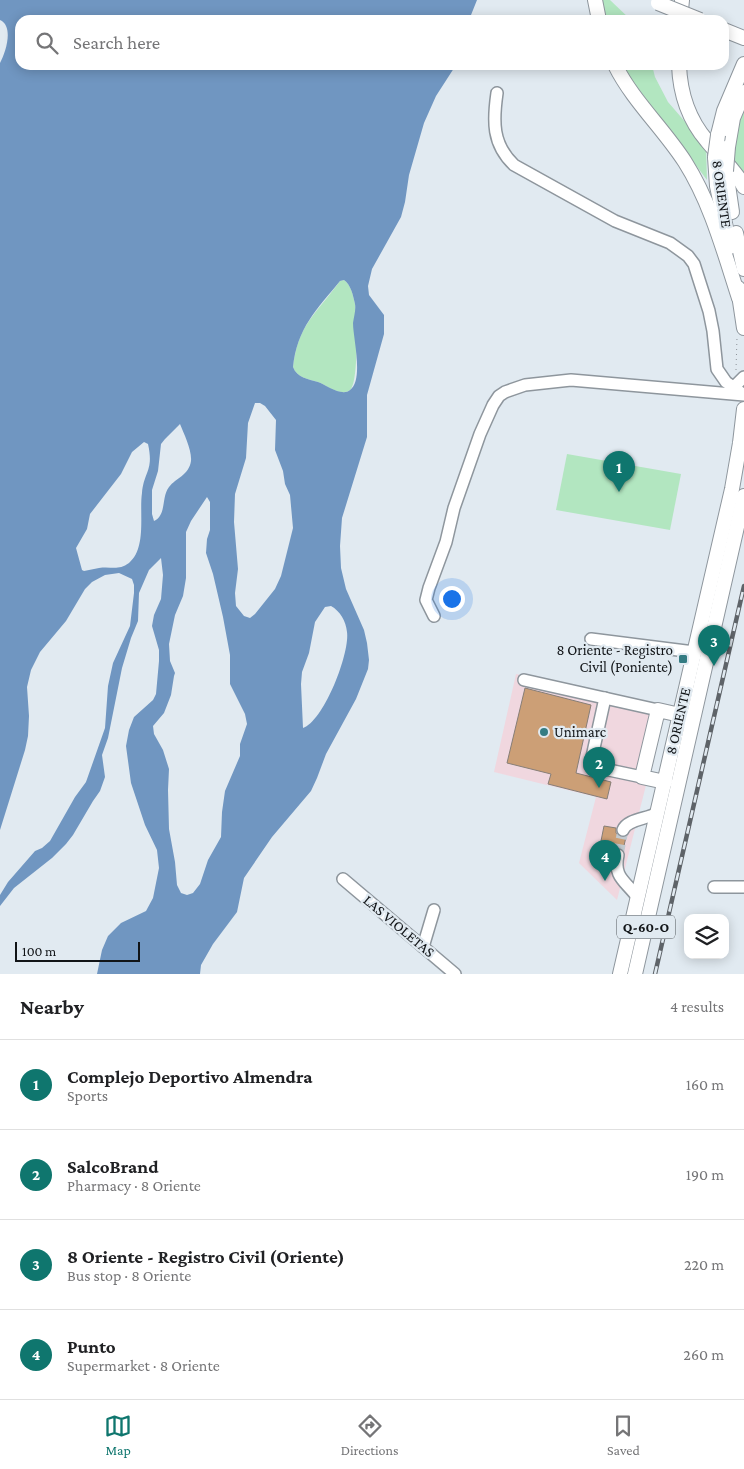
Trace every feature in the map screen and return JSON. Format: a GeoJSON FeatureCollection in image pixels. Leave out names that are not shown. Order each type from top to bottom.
{"type":"FeatureCollection","features":[{"type":"Feature","properties":{"kind":"main road"},"geometry":{"type":"LineString","coordinates":[[595,0],[598,15]]}},
{"type":"Feature","properties":{"kind":"main road"},"geometry":{"type":"LineString","coordinates":[[680,15],[682,0]]}},
{"type":"Feature","properties":{"kind":"main road"},"geometry":{"type":"LineString","coordinates":[[656,1],[688,15]]}},
{"type":"Feature","properties":{"kind":"main road"},"geometry":{"type":"LineString","coordinates":[[729,32],[744,38]]}},
{"type":"Feature","properties":{"kind":"main road","name":"8 ORIENTE"},"geometry":{"type":"LineString","coordinates":[[741,331],[739,298],[717,186],[715,157],[724,111],[744,64]]}},
{"type":"Feature","properties":{"kind":"main road"},"geometry":{"type":"LineString","coordinates":[[618,70],[640,105],[677,150],[695,180],[712,216],[739,298]]}},
{"type":"Feature","properties":{"kind":"main road"},"geometry":{"type":"LineString","coordinates":[[680,70],[683,94],[695,124],[706,140],[730,166],[744,187]]}},
{"type":"Feature","properties":{"kind":"main road","name":"8 ORIENTE"},"geometry":{"type":"LineString","coordinates":[[744,92],[734,118],[728,147],[726,171],[731,208],[744,269]]}},
{"type":"Feature","properties":{"kind":"main road","name":"8 ORIENTE"},"geometry":{"type":"LineString","coordinates":[[620,974],[732,489],[744,409]]}},
{"type":"Feature","properties":{"kind":"main road","name":"8 ORIENTE"},"geometry":{"type":"LineString","coordinates":[[635,974],[744,496]]}},
{"type":"Feature","properties":{"kind":"main road"},"geometry":{"type":"LineString","coordinates":[[664,782],[642,778],[658,710],[680,715],[685,718],[692,729]]}},
{"type":"Feature","properties":{"kind":"street"},"geometry":{"type":"LineString","coordinates":[[497,93],[494,115],[496,134],[505,156],[514,165],[615,221],[670,243],[688,256],[694,264],[709,311],[717,368],[726,382],[738,383],[744,395]]}},
{"type":"Feature","properties":{"kind":"street"},"geometry":{"type":"LineString","coordinates":[[434,616],[426,600],[429,588],[446,542],[454,508],[480,434],[499,396],[525,385],[571,380],[744,395]]}},
{"type":"Feature","properties":{"kind":"street"},"geometry":{"type":"LineString","coordinates":[[591,639],[694,652]]}},
{"type":"Feature","properties":{"kind":"street"},"geometry":{"type":"LineString","coordinates":[[524,680],[658,710]]}},
{"type":"Feature","properties":{"kind":"street"},"geometry":{"type":"LineString","coordinates":[[605,698],[590,766],[642,778]]}},
{"type":"Feature","properties":{"kind":"street"},"geometry":{"type":"LineString","coordinates":[[623,830],[629,823],[657,814]]}},
{"type":"Feature","properties":{"kind":"street"},"geometry":{"type":"LineString","coordinates":[[618,855],[617,872],[638,898]]}},
{"type":"Feature","properties":{"kind":"street","name":"LAS VIOLETAS"},"geometry":{"type":"LineString","coordinates":[[343,879],[455,974]]}},
{"type":"Feature","properties":{"kind":"street"},"geometry":{"type":"LineString","coordinates":[[714,887],[744,887]]}},
{"type":"Feature","properties":{"kind":"street"},"geometry":{"type":"LineString","coordinates":[[423,947],[434,910]]}},
{"type":"Feature","properties":{"kind":"path"},"geometry":{"type":"LineString","coordinates":[[738,383],[736,376],[741,331]]}},
{"type":"Feature","properties":{"kind":"shaded area"},"geometry":{"type":"Polygon","coordinates":[[[516,674],[666,706],[617,900],[579,863],[596,797],[494,772],[516,674]]]}},
{"type":"Feature","properties":{"kind":"green space"},"geometry":{"type":"Polygon","coordinates":[[[601,0],[610,0],[626,15],[604,15],[601,0]]]}},
{"type":"Feature","properties":{"kind":"green space"},"geometry":{"type":"Polygon","coordinates":[[[626,70],[653,70],[668,102],[706,146],[707,180],[626,70]]]}},
{"type":"Feature","properties":{"kind":"green space"},"geometry":{"type":"Polygon","coordinates":[[[744,104],[744,177],[735,163],[734,152],[737,119],[744,104]]]}},
{"type":"Feature","properties":{"kind":"green space"},"geometry":{"type":"Polygon","coordinates":[[[344,280],[350,287],[355,304],[357,350],[353,385],[350,390],[342,392],[297,374],[293,367],[299,340],[304,329],[340,281],[344,280]]]}},
{"type":"Feature","properties":{"kind":"green space"},"geometry":{"type":"Polygon","coordinates":[[[567,454],[681,474],[670,530],[556,510],[567,454]]]}},
{"type":"Feature","properties":{"kind":"water"},"geometry":{"type":"Polygon","coordinates":[[[0,0],[477,0],[471,15],[15,15],[15,70],[453,70],[436,96],[424,123],[409,175],[401,217],[372,269],[368,286],[369,295],[384,315],[384,334],[367,395],[367,437],[342,518],[340,546],[341,568],[346,589],[364,630],[367,643],[368,669],[356,699],[326,754],[311,791],[272,837],[244,878],[237,912],[213,944],[201,965],[200,974],[97,974],[102,950],[108,936],[121,923],[146,911],[153,898],[159,868],[157,850],[145,825],[131,783],[126,746],[134,717],[153,700],[156,694],[159,650],[152,626],[154,615],[161,599],[163,575],[161,558],[149,570],[139,593],[138,621],[122,668],[108,738],[102,755],[105,777],[100,791],[66,844],[52,858],[14,888],[0,906],[0,895],[8,882],[35,851],[50,841],[75,797],[86,782],[105,728],[108,686],[113,663],[130,626],[134,593],[132,579],[119,573],[105,575],[92,582],[85,589],[66,621],[40,652],[31,670],[27,687],[29,716],[25,750],[0,830],[0,63],[8,33],[4,23],[0,20],[0,0]],[[344,280],[340,281],[309,320],[299,341],[293,367],[297,374],[303,377],[334,390],[347,392],[354,385],[357,358],[353,323],[355,304],[351,290],[344,280]],[[255,403],[248,423],[246,458],[235,494],[234,522],[238,569],[235,593],[236,606],[244,616],[250,618],[275,589],[281,576],[293,528],[290,495],[275,450],[276,420],[265,406],[255,403]],[[180,424],[161,444],[158,471],[152,490],[152,514],[154,521],[161,515],[169,487],[188,470],[191,461],[189,447],[180,424]],[[144,442],[132,452],[121,474],[90,514],[87,529],[76,548],[82,570],[84,571],[118,568],[129,563],[135,557],[140,540],[141,501],[150,453],[148,444],[144,442]],[[207,497],[186,532],[186,578],[183,596],[175,615],[169,644],[170,661],[175,673],[171,695],[164,713],[153,726],[154,734],[163,750],[169,769],[169,829],[177,885],[181,893],[187,895],[193,893],[200,884],[208,860],[221,837],[225,791],[240,756],[240,744],[247,724],[245,714],[230,684],[230,655],[213,574],[206,553],[210,530],[210,502],[207,497]],[[331,606],[325,607],[315,622],[309,653],[302,672],[303,728],[311,723],[327,700],[340,670],[347,642],[344,620],[331,606]]]}},
{"type":"Feature","properties":{"kind":"building"},"geometry":{"type":"Polygon","coordinates":[[[525,688],[591,705],[576,773],[611,782],[607,799],[548,784],[551,774],[507,763],[525,688]]]}},
{"type":"Feature","properties":{"kind":"building"},"geometry":{"type":"Polygon","coordinates":[[[604,826],[616,828],[616,833],[620,837],[626,837],[623,850],[616,848],[611,854],[599,851],[604,826]]]}},
{"type":"Feature","properties":{"kind":"tunnel"},"geometry":{"type":"LineString","coordinates":[[618,855],[623,830]]}},
{"type":"Feature","properties":{"kind":"railway"},"geometry":{"type":"LineString","coordinates":[[655,974],[744,586]]}},
{"type":"Feature","properties":{"kind":"place","name":"Complejo Deportivo Almendra"},"geometry":{"type":"Point","coordinates":[619,492]}},
{"type":"Feature","properties":{"kind":"place","name":"8 Oriente - Registro Civil (Poniente)"},"geometry":{"type":"Point","coordinates":[683,659]}},
{"type":"Feature","properties":{"kind":"place","name":"8 Oriente - Registro Civil (Oriente)"},"geometry":{"type":"Point","coordinates":[714,666]}},
{"type":"Feature","properties":{"kind":"place","name":"Unimarc"},"geometry":{"type":"Point","coordinates":[544,732]}},
{"type":"Feature","properties":{"kind":"place","name":"SalcoBrand"},"geometry":{"type":"Point","coordinates":[599,788]}},
{"type":"Feature","properties":{"kind":"place","name":"Punto"},"geometry":{"type":"Point","coordinates":[605,881]}}]}
